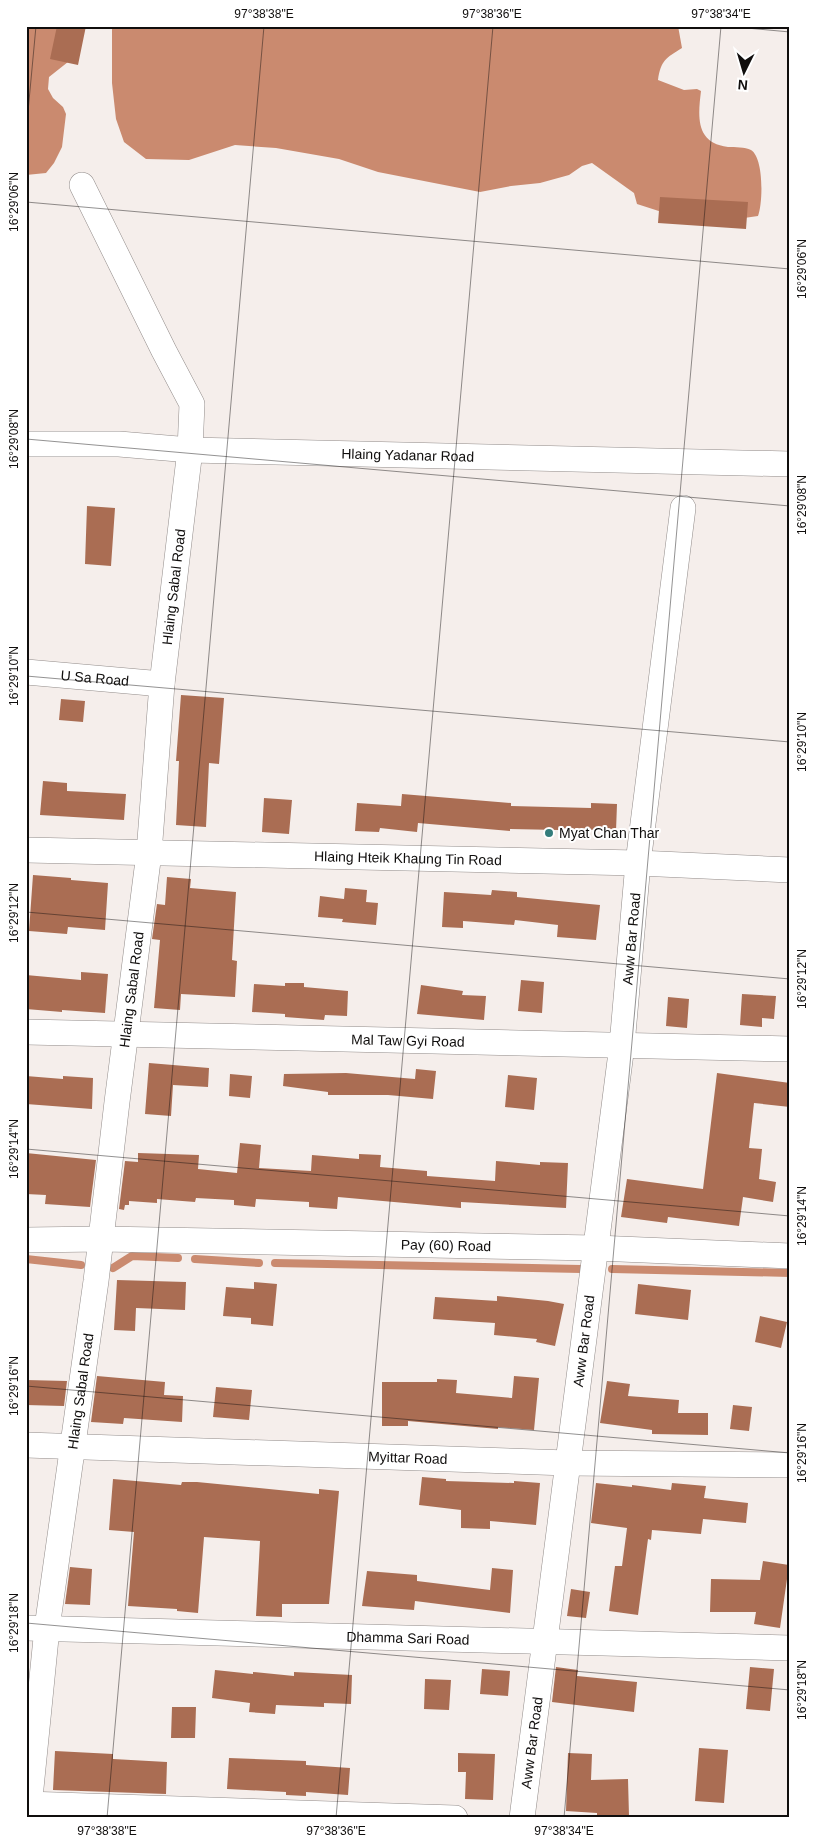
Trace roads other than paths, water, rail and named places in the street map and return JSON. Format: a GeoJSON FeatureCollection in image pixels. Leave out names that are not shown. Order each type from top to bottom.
{"type":"FeatureCollection","features":[{"type":"Feature","properties":{"kind":"street","name":"Hlaing Sabal Road"},"geometry":{"type":"LineString","coordinates":[[28,1808],[36,1628],[72,1447],[101,1239],[149,853],[162,684],[190,450],[192,404],[82,185]]}},
{"type":"Feature","properties":{"kind":"street","name":"Hlaing Yadanar Road"},"geometry":{"type":"LineString","coordinates":[[26,444],[119,444],[190,450],[790,464]]}},
{"type":"Feature","properties":{"kind":"street","name":"Aww Bar Road"},"geometry":{"type":"LineString","coordinates":[[522,1818],[622,1045],[638,863],[683,508]]}},
{"type":"Feature","properties":{"kind":"street","name":"U Sa Road"},"geometry":{"type":"LineString","coordinates":[[26,672],[162,684]]}},
{"type":"Feature","properties":{"kind":"street","name":"Hlaing Hteik Khaung Tin Road"},"geometry":{"type":"LineString","coordinates":[[26,850],[638,863],[790,870]]}},
{"type":"Feature","properties":{"kind":"street","name":"Mal Taw Gyi Road"},"geometry":{"type":"LineString","coordinates":[[26,1032],[790,1049]]}},
{"type":"Feature","properties":{"kind":"street","name":"Pay (60) Road"},"geometry":{"type":"LineString","coordinates":[[26,1240],[101,1239],[596,1248],[790,1256]]}},
{"type":"Feature","properties":{"kind":"street","name":"Myittar Road"},"geometry":{"type":"LineString","coordinates":[[26,1445],[568,1463],[790,1465]]}},
{"type":"Feature","properties":{"kind":"street","name":"Dhamma Sari Road"},"geometry":{"type":"LineString","coordinates":[[36,1628],[544,1643],[790,1648]]}},
{"type":"Feature","properties":{"kind":"street"},"geometry":{"type":"LineString","coordinates":[[28,1808],[456,1818]]}},
{"type":"Feature","properties":{"kind":"waterway"},"geometry":{"type":"LineString","coordinates":[[113,1268],[132,1256],[178,1258]]}},
{"type":"Feature","properties":{"kind":"waterway"},"geometry":{"type":"LineString","coordinates":[[26,1259],[81,1265]]}},
{"type":"Feature","properties":{"kind":"waterway"},"geometry":{"type":"LineString","coordinates":[[195,1259],[259,1263]]}},
{"type":"Feature","properties":{"kind":"waterway"},"geometry":{"type":"LineString","coordinates":[[275,1263],[581,1269]]}},
{"type":"Feature","properties":{"kind":"waterway"},"geometry":{"type":"LineString","coordinates":[[612,1269],[790,1273]]}},
{"type":"Feature","properties":{"kind":"place","name":"Myat Chan Thar"},"geometry":{"type":"Point","coordinates":[549,833]}}]}
